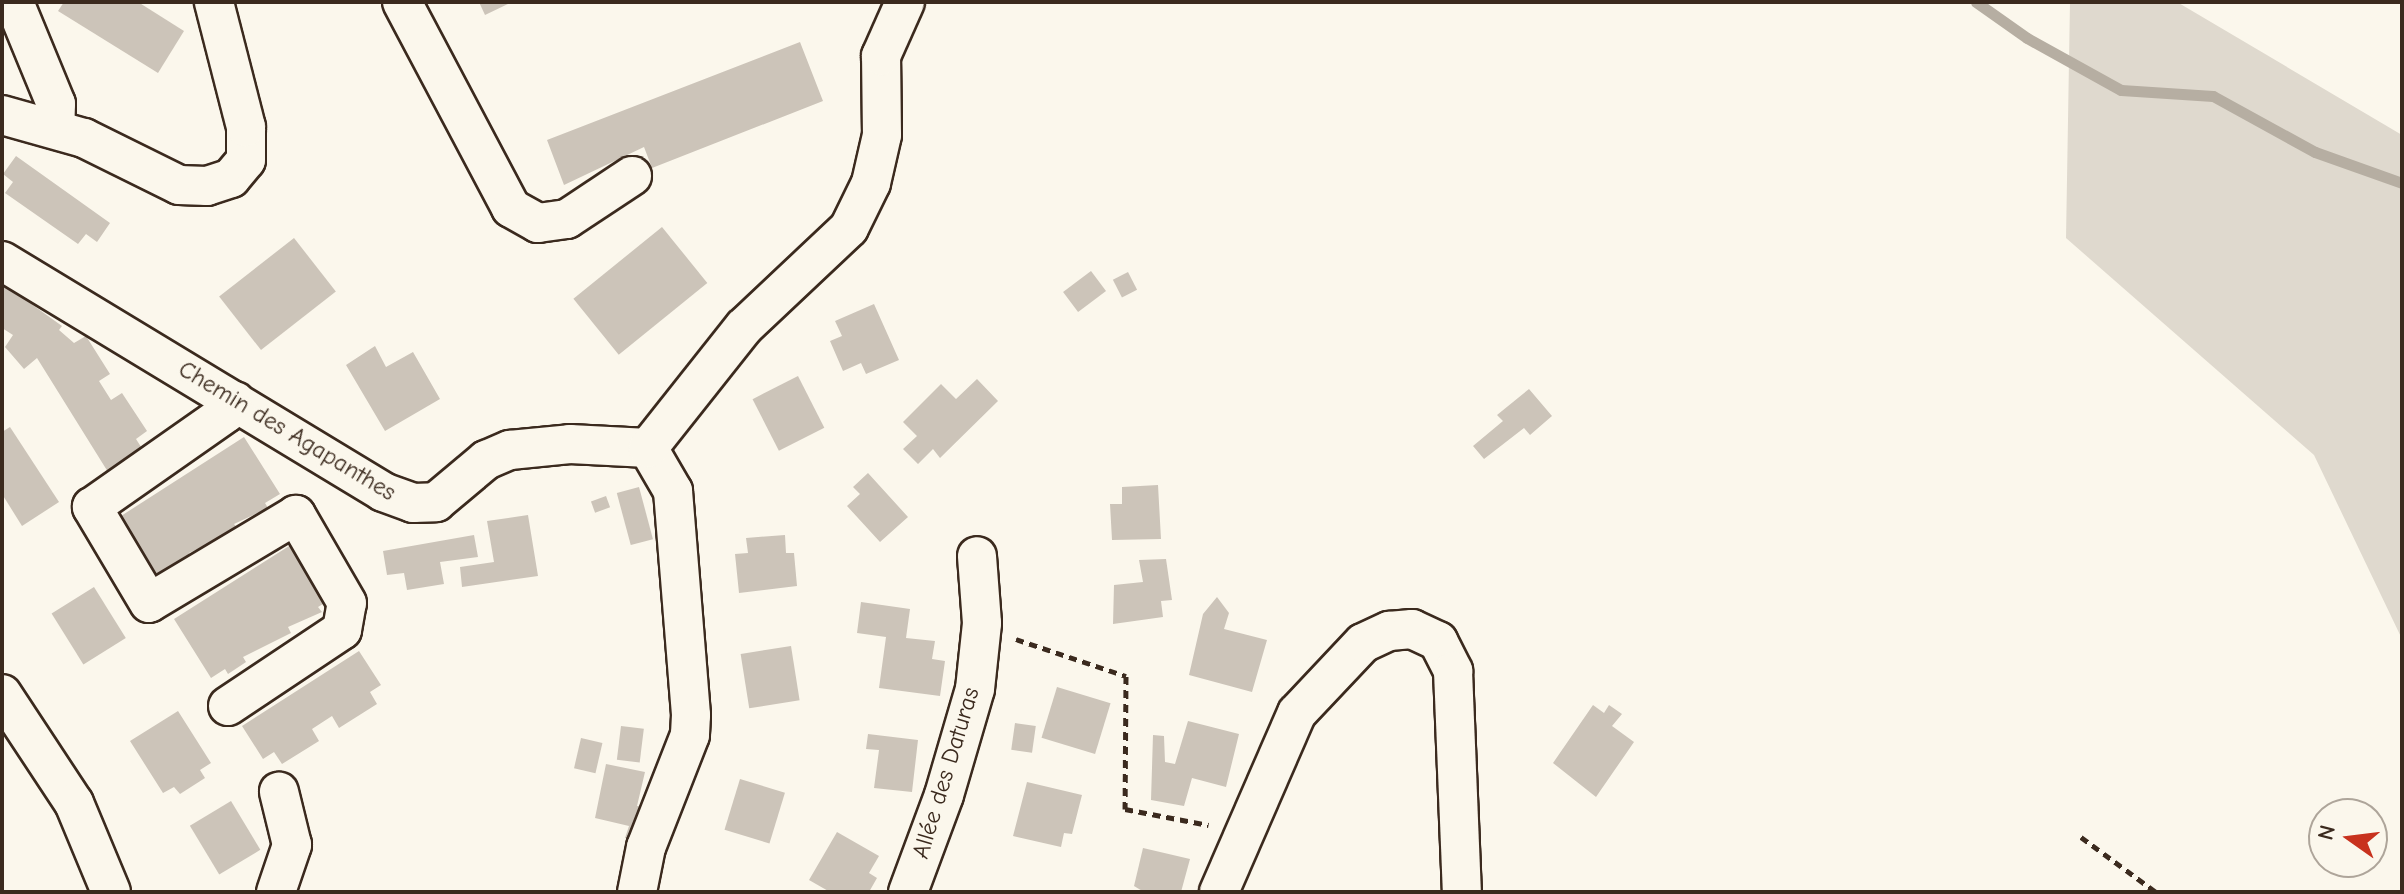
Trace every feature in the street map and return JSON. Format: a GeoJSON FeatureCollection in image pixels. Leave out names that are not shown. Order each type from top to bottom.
{"type":"FeatureCollection","features":[{"type":"Feature","properties":{"kind":"street"},"geometry":{"type":"LineString","coordinates":[[14,2],[56,104],[55,128]]}},
{"type":"Feature","properties":{"kind":"street"},"geometry":{"type":"LineString","coordinates":[[2,115],[55,128],[179,185],[207,186],[231,178],[246,160],[246,127],[214,2]]}},
{"type":"Feature","properties":{"kind":"street"},"geometry":{"type":"LineString","coordinates":[[402,2],[511,208],[538,223],[567,219],[632,176]]}},
{"type":"Feature","properties":{"kind":"street"},"geometry":{"type":"LineString","coordinates":[[637,892],[646,847],[690,735],[691,715],[673,491],[648,448],[744,327],[849,228],[871,183],[882,135],[881,56],[905,2]]}},
{"type":"Feature","properties":{"kind":"street","name":"Chemin des Agapanthes"},"geometry":{"type":"LineString","coordinates":[[2,261],[383,492],[413,503],[436,502],[486,460],[510,450],[570,444],[648,448]]}},
{"type":"Feature","properties":{"kind":"street"},"geometry":{"type":"LineString","coordinates":[[228,706],[342,630],[347,603],[296,515],[149,603],[92,507],[226,413],[235,401]]}},
{"type":"Feature","properties":{"kind":"street","name":"Allée des Daturas"},"geometry":{"type":"LineString","coordinates":[[908,892],[944,795],[975,689],[982,623],[977,556]]}},
{"type":"Feature","properties":{"kind":"street"},"geometry":{"type":"LineString","coordinates":[[1219,892],[1297,713],[1363,643],[1389,631],[1412,629],[1438,641],[1453,671],[1462,892]]}},
{"type":"Feature","properties":{"kind":"street"},"geometry":{"type":"LineString","coordinates":[[2,694],[74,803],[111,892]]}},
{"type":"Feature","properties":{"kind":"street"},"geometry":{"type":"LineString","coordinates":[[276,892],[292,845],[279,792]]}},
{"type":"Feature","properties":{"kind":"path"},"geometry":{"type":"LineString","coordinates":[[982,623],[1126,676],[1125,809],[1244,830]]}},
{"type":"Feature","properties":{"kind":"path"},"geometry":{"type":"LineString","coordinates":[[2081,837],[2156,892]]}},
{"type":"Feature","properties":{"kind":"shaded area"},"geometry":{"type":"Polygon","coordinates":[[[2070,2],[2177,2],[2402,135],[2402,639],[2314,455],[2066,238],[2070,2]]]}},
{"type":"Feature","properties":{"kind":"building"},"geometry":{"type":"Polygon","coordinates":[[[64,2],[138,2],[184,31],[158,73],[58,11],[64,2]]]}},
{"type":"Feature","properties":{"kind":"building"},"geometry":{"type":"Polygon","coordinates":[[[479,2],[512,2],[485,15],[479,2]]]}},
{"type":"Feature","properties":{"kind":"building"},"geometry":{"type":"Polygon","coordinates":[[[800,42],[823,101],[652,168],[644,147],[564,185],[547,140],[800,42]]]}},
{"type":"Feature","properties":{"kind":"building"},"geometry":{"type":"Polygon","coordinates":[[[16,156],[110,223],[97,242],[86,234],[78,244],[5,193],[13,182],[3,174],[16,156]]]}},
{"type":"Feature","properties":{"kind":"building"},"geometry":{"type":"Polygon","coordinates":[[[662,227],[707,283],[619,355],[573,299],[662,227]]]}},
{"type":"Feature","properties":{"kind":"building"},"geometry":{"type":"Polygon","coordinates":[[[294,238],[336,292],[261,350],[219,296],[294,238]]]}},
{"type":"Feature","properties":{"kind":"building"},"geometry":{"type":"Polygon","coordinates":[[[1091,271],[1106,291],[1078,312],[1063,292],[1091,271]]]}},
{"type":"Feature","properties":{"kind":"building"},"geometry":{"type":"Polygon","coordinates":[[[1128,272],[1137,290],[1122,298],[1113,280],[1128,272]]]}},
{"type":"Feature","properties":{"kind":"building"},"geometry":{"type":"Polygon","coordinates":[[[2,283],[62,326],[59,330],[74,343],[86,336],[110,374],[99,381],[111,400],[122,393],[147,431],[136,439],[143,450],[108,472],[37,358],[24,369],[5,347],[13,335],[2,328],[2,283]]]}},
{"type":"Feature","properties":{"kind":"building"},"geometry":{"type":"Polygon","coordinates":[[[874,304],[899,360],[866,374],[861,363],[843,371],[830,341],[842,336],[835,321],[874,304]]]}},
{"type":"Feature","properties":{"kind":"building"},"geometry":{"type":"Polygon","coordinates":[[[375,346],[386,367],[413,352],[440,399],[385,431],[346,365],[375,346]]]}},
{"type":"Feature","properties":{"kind":"building"},"geometry":{"type":"Polygon","coordinates":[[[798,376],[824,428],[779,451],[753,399],[798,376]]]}},
{"type":"Feature","properties":{"kind":"building"},"geometry":{"type":"Polygon","coordinates":[[[977,379],[998,401],[940,458],[933,449],[918,464],[903,449],[917,436],[903,422],[941,384],[956,399],[977,379]]]}},
{"type":"Feature","properties":{"kind":"building"},"geometry":{"type":"Polygon","coordinates":[[[1529,389],[1552,416],[1530,435],[1524,428],[1484,459],[1473,446],[1503,421],[1497,415],[1529,389]]]}},
{"type":"Feature","properties":{"kind":"building"},"geometry":{"type":"Polygon","coordinates":[[[10,427],[59,502],[22,526],[2,494],[2,432],[10,427]]]}},
{"type":"Feature","properties":{"kind":"building"},"geometry":{"type":"Polygon","coordinates":[[[244,437],[280,494],[265,503],[268,508],[234,524],[238,529],[189,553],[192,558],[157,574],[121,516],[244,437]]]}},
{"type":"Feature","properties":{"kind":"building"},"geometry":{"type":"Polygon","coordinates":[[[868,473],[908,517],[880,542],[847,506],[860,494],[853,487],[868,473]]]}},
{"type":"Feature","properties":{"kind":"building"},"geometry":{"type":"Polygon","coordinates":[[[1158,485],[1161,539],[1112,540],[1110,504],[1122,504],[1122,487],[1158,485]]]}},
{"type":"Feature","properties":{"kind":"building"},"geometry":{"type":"Polygon","coordinates":[[[639,487],[653,539],[631,545],[617,493],[639,487]]]}},
{"type":"Feature","properties":{"kind":"building"},"geometry":{"type":"Polygon","coordinates":[[[606,496],[610,507],[595,513],[591,501],[606,496]]]}},
{"type":"Feature","properties":{"kind":"building"},"geometry":{"type":"Polygon","coordinates":[[[528,515],[538,576],[462,587],[460,567],[494,562],[487,521],[528,515]]]}},
{"type":"Feature","properties":{"kind":"building"},"geometry":{"type":"Polygon","coordinates":[[[474,535],[478,557],[440,562],[444,584],[407,590],[404,573],[387,575],[383,551],[474,535]]]}},
{"type":"Feature","properties":{"kind":"building"},"geometry":{"type":"Polygon","coordinates":[[[785,535],[786,553],[794,553],[797,586],[739,593],[735,554],[748,553],[746,538],[785,535]]]}},
{"type":"Feature","properties":{"kind":"building"},"geometry":{"type":"Polygon","coordinates":[[[297,541],[333,598],[318,607],[322,612],[288,627],[291,633],[243,657],[246,662],[228,674],[225,669],[211,678],[174,619],[297,541]]]}},
{"type":"Feature","properties":{"kind":"building"},"geometry":{"type":"Polygon","coordinates":[[[1166,559],[1172,600],[1161,601],[1163,617],[1113,624],[1114,585],[1143,582],[1139,560],[1166,559]]]}},
{"type":"Feature","properties":{"kind":"building"},"geometry":{"type":"Polygon","coordinates":[[[94,587],[126,638],[83,664],[52,613],[94,587]]]}},
{"type":"Feature","properties":{"kind":"building"},"geometry":{"type":"Polygon","coordinates":[[[1217,597],[1229,613],[1224,629],[1267,640],[1252,692],[1189,675],[1203,614],[1217,597]]]}},
{"type":"Feature","properties":{"kind":"building"},"geometry":{"type":"Polygon","coordinates":[[[861,602],[910,609],[906,638],[935,641],[932,659],[945,661],[940,696],[879,688],[886,637],[857,633],[861,602]]]}},
{"type":"Feature","properties":{"kind":"building"},"geometry":{"type":"Polygon","coordinates":[[[791,646],[800,700],[749,708],[741,654],[791,646]]]}},
{"type":"Feature","properties":{"kind":"building"},"geometry":{"type":"Polygon","coordinates":[[[359,651],[381,685],[370,692],[377,704],[339,728],[332,716],[312,729],[319,741],[282,764],[274,752],[263,759],[242,726],[359,651]]]}},
{"type":"Feature","properties":{"kind":"building"},"geometry":{"type":"Polygon","coordinates":[[[1057,687],[1111,703],[1095,754],[1042,738],[1057,687]]]}},
{"type":"Feature","properties":{"kind":"building"},"geometry":{"type":"Polygon","coordinates":[[[1593,705],[1604,713],[1609,705],[1622,714],[1612,726],[1634,742],[1596,797],[1553,763],[1593,705]]]}},
{"type":"Feature","properties":{"kind":"building"},"geometry":{"type":"Polygon","coordinates":[[[178,711],[211,763],[200,770],[205,778],[180,794],[174,787],[163,793],[130,741],[178,711]]]}},
{"type":"Feature","properties":{"kind":"building"},"geometry":{"type":"Polygon","coordinates":[[[1188,721],[1239,734],[1226,787],[1192,778],[1184,806],[1151,800],[1153,735],[1164,736],[1165,762],[1175,764],[1188,721]]]}},
{"type":"Feature","properties":{"kind":"building"},"geometry":{"type":"Polygon","coordinates":[[[1015,723],[1036,726],[1032,753],[1011,750],[1015,723]]]}},
{"type":"Feature","properties":{"kind":"building"},"geometry":{"type":"Polygon","coordinates":[[[621,726],[644,729],[640,763],[617,760],[621,726]]]}},
{"type":"Feature","properties":{"kind":"building"},"geometry":{"type":"Polygon","coordinates":[[[868,734],[918,740],[912,792],[874,788],[879,750],[866,749],[868,734]]]}},
{"type":"Feature","properties":{"kind":"building"},"geometry":{"type":"Polygon","coordinates":[[[581,738],[602,743],[595,773],[574,768],[581,738]]]}},
{"type":"Feature","properties":{"kind":"building"},"geometry":{"type":"Polygon","coordinates":[[[606,764],[645,772],[637,806],[646,807],[638,841],[625,838],[629,826],[595,818],[606,764]]]}},
{"type":"Feature","properties":{"kind":"building"},"geometry":{"type":"Polygon","coordinates":[[[740,779],[785,793],[769,843],[725,830],[740,779]]]}},
{"type":"Feature","properties":{"kind":"building"},"geometry":{"type":"Polygon","coordinates":[[[1027,782],[1082,795],[1072,834],[1064,833],[1061,847],[1013,836],[1027,782]]]}},
{"type":"Feature","properties":{"kind":"building"},"geometry":{"type":"Polygon","coordinates":[[[231,801],[260,850],[219,875],[190,826],[231,801]]]}},
{"type":"Feature","properties":{"kind":"building"},"geometry":{"type":"Polygon","coordinates":[[[837,832],[879,856],[869,873],[877,878],[869,892],[830,892],[809,880],[837,832]]]}},
{"type":"Feature","properties":{"kind":"building"},"geometry":{"type":"Polygon","coordinates":[[[1143,848],[1190,859],[1181,892],[1144,892],[1134,886],[1143,848]]]}},
{"type":"Feature","properties":{"kind":"waterway"},"geometry":{"type":"LineString","coordinates":[[1976,2],[2027,38],[2121,90],[2213,96],[2315,152],[2402,183]]}}]}
